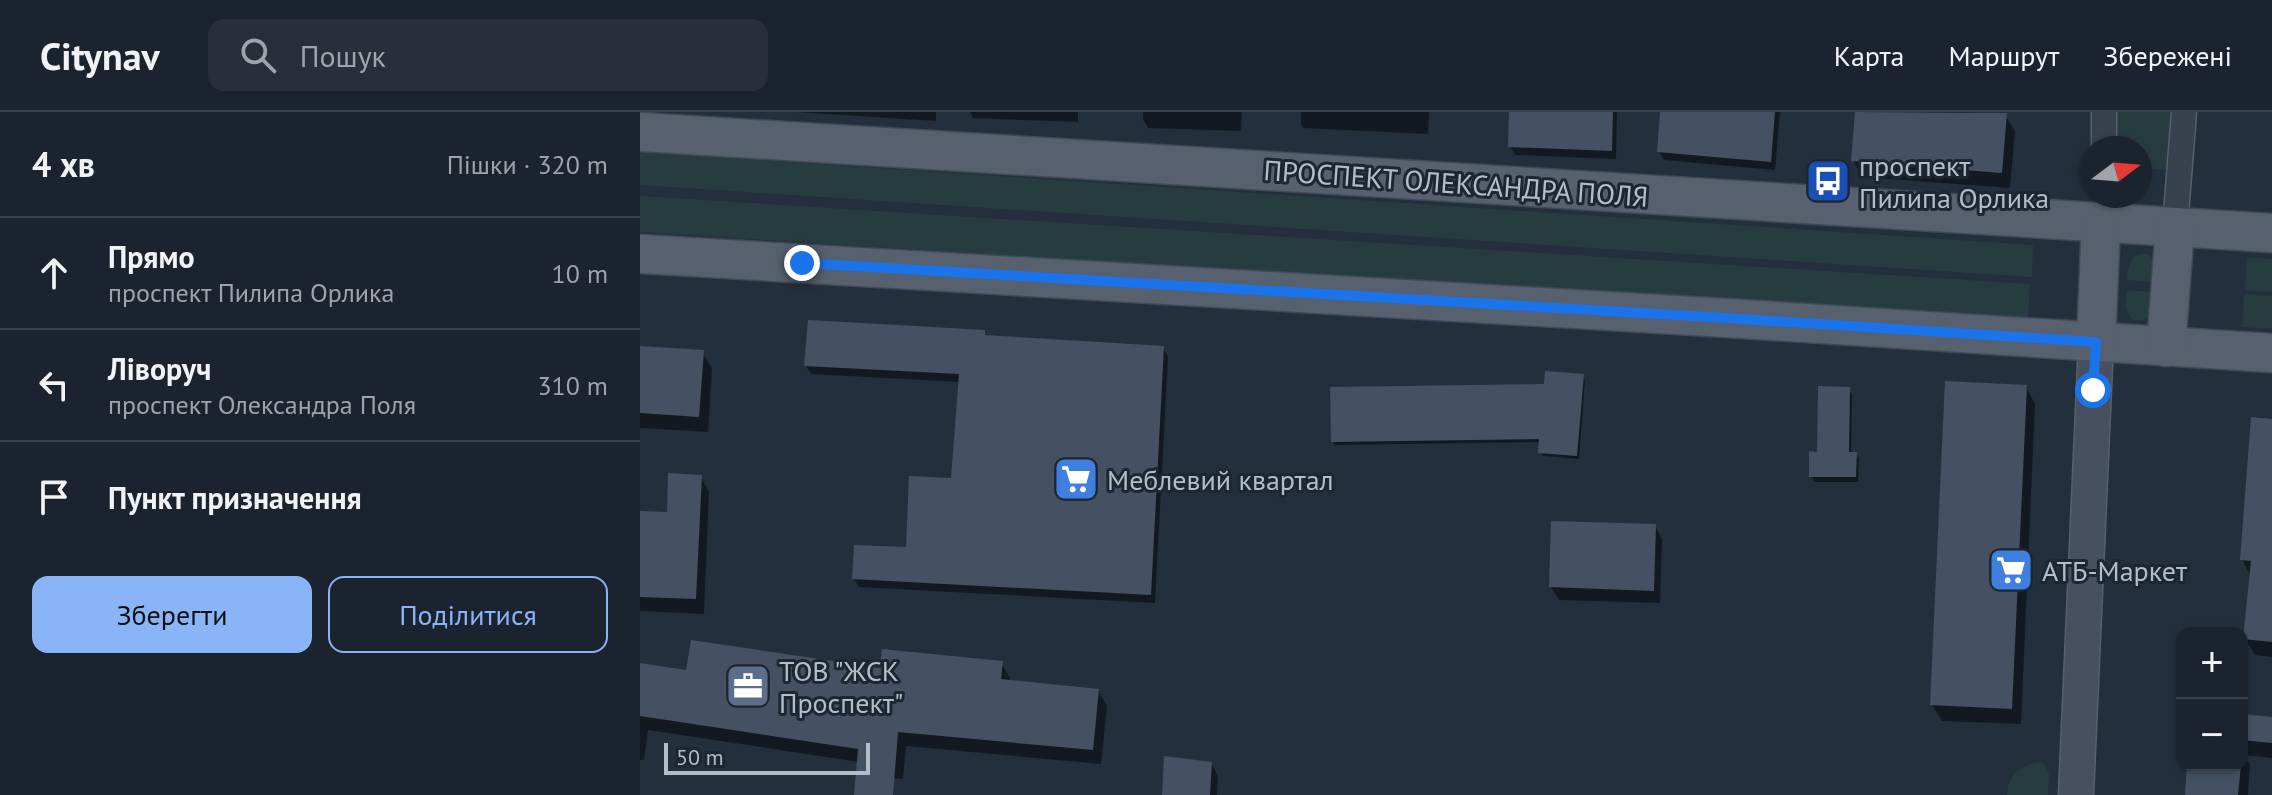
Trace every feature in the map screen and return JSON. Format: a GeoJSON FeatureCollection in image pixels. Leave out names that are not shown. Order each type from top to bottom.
{"type":"FeatureCollection","features":[{"type":"Feature","properties":{"kind":"main road","name":"ПРОСПЕКТ ОЛЕКСАНДРА ПОЛЯ"},"geometry":{"type":"LineString","coordinates":[[644,125],[2102,209],[2175,227],[2272,233]]}},
{"type":"Feature","properties":{"kind":"main road"},"geometry":{"type":"LineString","coordinates":[[2076,795],[2102,209]]}},
{"type":"Feature","properties":{"kind":"main road"},"geometry":{"type":"LineString","coordinates":[[2166,347],[2175,227]]}},
{"type":"Feature","properties":{"kind":"main road"},"geometry":{"type":"LineString","coordinates":[[640,254],[2272,353]]}},
{"type":"Feature","properties":{"kind":"street"},"geometry":{"type":"LineString","coordinates":[[2104,112],[2104,136]]}},
{"type":"Feature","properties":{"kind":"street"},"geometry":{"type":"LineString","coordinates":[[2175,227],[2184,112]]}},
{"type":"Feature","properties":{"kind":"green space"},"geometry":{"type":"Polygon","coordinates":[[[2114,112],[2174,112],[2170,170],[2152,169],[2152,136],[2114,136],[2114,112]]]}},
{"type":"Feature","properties":{"kind":"green space"},"geometry":{"type":"Polygon","coordinates":[[[640,152],[2033,245],[2032,277],[640,185],[640,152]]]}},
{"type":"Feature","properties":{"kind":"green space"},"geometry":{"type":"Polygon","coordinates":[[[640,196],[2030,284],[2028,320],[640,232],[640,196]]]}},
{"type":"Feature","properties":{"kind":"green space"},"geometry":{"type":"Polygon","coordinates":[[[2144,253],[2155,261],[2155,282],[2127,280],[2132,259],[2144,253]]]}},
{"type":"Feature","properties":{"kind":"green space"},"geometry":{"type":"Polygon","coordinates":[[[2247,257],[2272,259],[2272,292],[2245,290],[2247,257]]]}},
{"type":"Feature","properties":{"kind":"green space"},"geometry":{"type":"Polygon","coordinates":[[[2127,290],[2154,292],[2150,316],[2142,321],[2130,317],[2126,306],[2127,290]]]}},
{"type":"Feature","properties":{"kind":"green space"},"geometry":{"type":"Polygon","coordinates":[[[2244,294],[2272,296],[2272,329],[2242,327],[2244,294]]]}},
{"type":"Feature","properties":{"kind":"green space"},"geometry":{"type":"Polygon","coordinates":[[[2039,762],[2044,764],[2049,774],[2048,795],[2007,795],[2012,776],[2026,766],[2039,762]]]}},
{"type":"Feature","properties":{"kind":"building"},"geometry":{"type":"Polygon","coordinates":[[[1509,112],[1613,112],[1612,151],[1508,147],[1509,112]]]}},
{"type":"Feature","properties":{"kind":"building"},"geometry":{"type":"Polygon","coordinates":[[[1660,112],[1775,112],[1771,162],[1657,152],[1660,112]]]}},
{"type":"Feature","properties":{"kind":"building"},"geometry":{"type":"Polygon","coordinates":[[[1855,112],[2007,113],[2002,173],[1851,161],[1855,112]]]}},
{"type":"Feature","properties":{"kind":"building","name":"Меблевий квартал"},"geometry":{"type":"Polygon","coordinates":[[[808,320],[985,330],[985,335],[1164,346],[1151,595],[852,579],[854,545],[906,547],[909,476],[951,478],[959,374],[804,366],[808,320]]]}},
{"type":"Feature","properties":{"kind":"building"},"geometry":{"type":"Polygon","coordinates":[[[640,346],[704,350],[699,417],[640,413],[640,346]]]}},
{"type":"Feature","properties":{"kind":"building"},"geometry":{"type":"Polygon","coordinates":[[[1545,371],[1584,374],[1577,456],[1538,453],[1539,439],[1331,442],[1330,387],[1544,384],[1545,371]]]}},
{"type":"Feature","properties":{"kind":"building"},"geometry":{"type":"Polygon","coordinates":[[[1945,381],[2027,385],[2012,709],[1930,705],[1945,381]]]}},
{"type":"Feature","properties":{"kind":"building"},"geometry":{"type":"Polygon","coordinates":[[[1818,386],[1850,387],[1849,452],[1857,452],[1856,477],[1809,477],[1809,451],[1817,452],[1818,386]]]}},
{"type":"Feature","properties":{"kind":"building"},"geometry":{"type":"Polygon","coordinates":[[[2251,417],[2272,419],[2272,642],[2248,640],[2248,627],[2244,627],[2251,561],[2240,560],[2251,417]]]}},
{"type":"Feature","properties":{"kind":"building"},"geometry":{"type":"Polygon","coordinates":[[[668,473],[702,475],[696,599],[640,597],[640,511],[667,512],[668,473]]]}},
{"type":"Feature","properties":{"kind":"building"},"geometry":{"type":"Polygon","coordinates":[[[1551,521],[1656,524],[1654,591],[1549,587],[1551,521]]]}},
{"type":"Feature","properties":{"kind":"building"},"geometry":{"type":"Polygon","coordinates":[[[691,640],[880,668],[882,649],[1003,661],[1001,679],[1099,689],[1093,750],[898,732],[893,795],[854,795],[858,749],[640,716],[640,663],[686,670],[691,640]]]}},
{"type":"Feature","properties":{"kind":"building"},"geometry":{"type":"Polygon","coordinates":[[[2248,715],[2272,717],[2272,743],[2248,741],[2248,715]]]}},
{"type":"Feature","properties":{"kind":"building"},"geometry":{"type":"Polygon","coordinates":[[[1164,756],[1212,762],[1210,795],[1162,795],[1164,756]]]}},
{"type":"Feature","properties":{"kind":"building"},"geometry":{"type":"Polygon","coordinates":[[[2187,771],[2240,771],[2238,795],[2185,795],[2187,771]]]}},
{"type":"Feature","properties":{"kind":"place","name":"проспект Пилипа Орлика"},"geometry":{"type":"Point","coordinates":[1828,181]}},
{"type":"Feature","properties":{"kind":"place","name":"Меблевий квартал"},"geometry":{"type":"Point","coordinates":[1076,479]}},
{"type":"Feature","properties":{"kind":"place","name":"АТБ-Маркет"},"geometry":{"type":"Point","coordinates":[2011,570]}},
{"type":"Feature","properties":{"kind":"place","name":"ТОВ \"ЖСК Проспект\""},"geometry":{"type":"Point","coordinates":[748,686]}},
{"type":"Feature","properties":{"kind":"route"},"geometry":{"type":"LineString","coordinates":[[802,263],[2096,342],[2093,390]]}}]}
